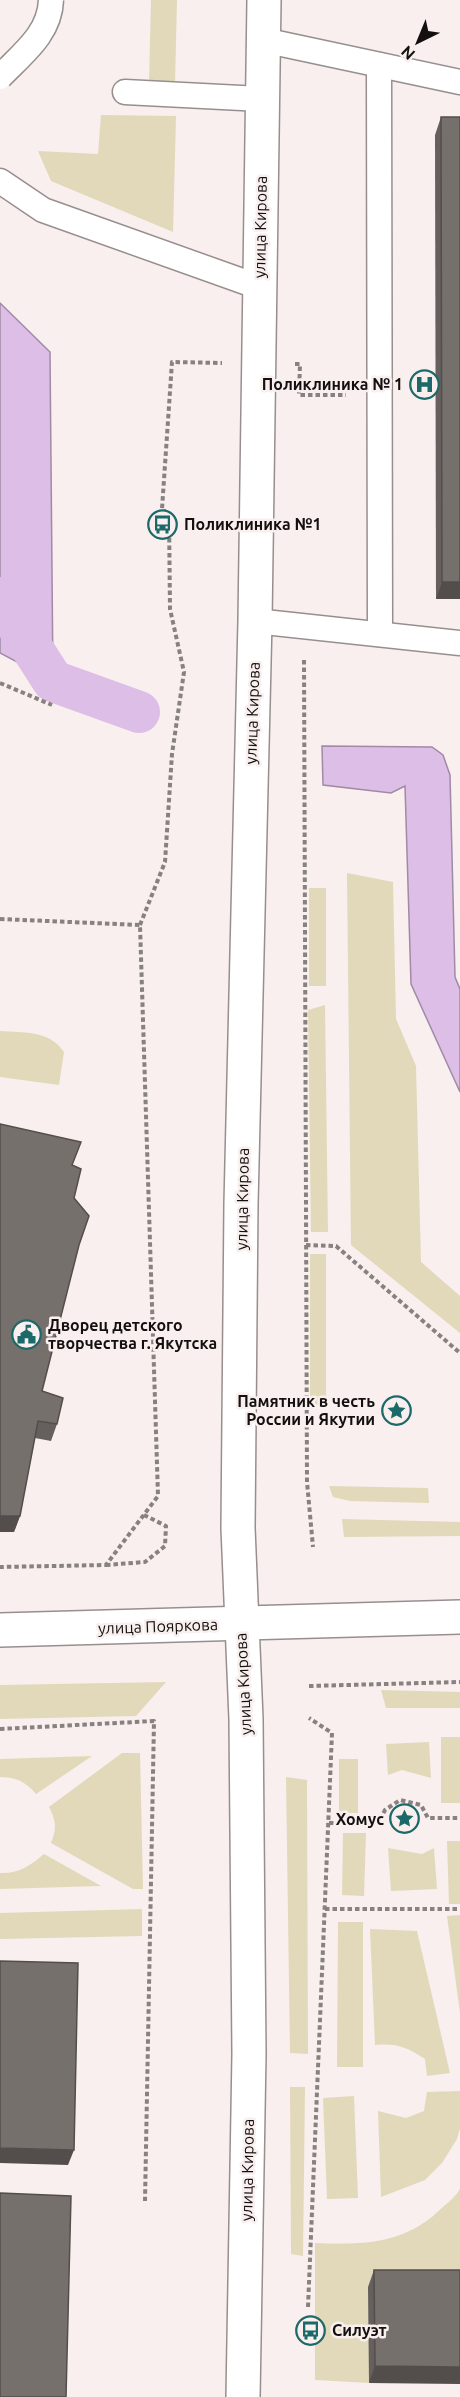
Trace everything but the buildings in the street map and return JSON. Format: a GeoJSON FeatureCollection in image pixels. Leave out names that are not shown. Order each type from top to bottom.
{"type":"FeatureCollection","features":[{"type":"Feature","properties":{"kind":"main road","name":"улица Кирова"},"geometry":{"type":"LineString","coordinates":[[243,2397],[249,2042],[246,1719],[240,1623],[238,1527],[241,1204],[255,621],[264,0]]}},
{"type":"Feature","properties":{"kind":"main road","name":"улица Пояркова"},"geometry":{"type":"LineString","coordinates":[[0,1630],[460,1617]]}},
{"type":"Feature","properties":{"kind":"lane"},"geometry":{"type":"LineString","coordinates":[[0,77],[40,34],[51,16],[51,0]]}},
{"type":"Feature","properties":{"kind":"lane"},"geometry":{"type":"LineString","coordinates":[[263,40],[460,82]]}},
{"type":"Feature","properties":{"kind":"lane"},"geometry":{"type":"LineString","coordinates":[[379,65],[380,634]]}},
{"type":"Feature","properties":{"kind":"lane"},"geometry":{"type":"LineString","coordinates":[[125,92],[263,99]]}},
{"type":"Feature","properties":{"kind":"lane"},"geometry":{"type":"LineString","coordinates":[[0,182],[43,210],[259,287]]}},
{"type":"Feature","properties":{"kind":"lane"},"geometry":{"type":"LineString","coordinates":[[255,621],[460,643]]}},
{"type":"Feature","properties":{"kind":"path"},"geometry":{"type":"LineString","coordinates":[[106,1565],[158,1496],[141,926],[165,862],[172,754],[184,672],[170,609],[169,515],[162,509]]}},
{"type":"Feature","properties":{"kind":"path"},"geometry":{"type":"LineString","coordinates":[[304,626],[307,1482],[313,1546]]}},
{"type":"Feature","properties":{"kind":"path"},"geometry":{"type":"LineString","coordinates":[[0,682],[52,705]]}},
{"type":"Feature","properties":{"kind":"path"},"geometry":{"type":"LineString","coordinates":[[0,919],[141,926]]}},
{"type":"Feature","properties":{"kind":"path"},"geometry":{"type":"LineString","coordinates":[[306,1245],[336,1246],[460,1353]]}},
{"type":"Feature","properties":{"kind":"path"},"geometry":{"type":"LineString","coordinates":[[0,1567],[145,1562],[165,1546],[166,1526],[144,1515]]}},
{"type":"Feature","properties":{"kind":"path"},"geometry":{"type":"LineString","coordinates":[[309,1686],[460,1682]]}},
{"type":"Feature","properties":{"kind":"path"},"geometry":{"type":"LineString","coordinates":[[308,2307],[332,1733],[309,1718]]}},
{"type":"Feature","properties":{"kind":"path"},"geometry":{"type":"LineString","coordinates":[[0,1729],[154,1721],[145,2201]]}},
{"type":"Feature","properties":{"kind":"path"},"geometry":{"type":"LineString","coordinates":[[329,1823],[379,1822],[385,1810],[400,1800],[421,1805],[428,1818],[460,1818]]}},
{"type":"Feature","properties":{"kind":"path"},"geometry":{"type":"LineString","coordinates":[[325,1909],[460,1909]]}},
{"type":"Feature","properties":{"kind":"shaded area"},"geometry":{"type":"Polygon","coordinates":[[[151,0],[177,0],[175,83],[149,82],[151,0]]]}},
{"type":"Feature","properties":{"kind":"shaded area"},"geometry":{"type":"Polygon","coordinates":[[[101,115],[176,116],[173,232],[51,181],[38,151],[98,154],[101,115]]]}},
{"type":"Feature","properties":{"kind":"shaded area"},"geometry":{"type":"Polygon","coordinates":[[[0,303],[50,352],[53,681],[0,653],[0,303]]]}},
{"type":"Feature","properties":{"kind":"shaded area"},"geometry":{"type":"Polygon","coordinates":[[[322,746],[432,747],[443,755],[450,775],[455,977],[460,989],[460,1092],[411,984],[405,786],[391,793],[323,785],[322,746]]]}},
{"type":"Feature","properties":{"kind":"shaded area"},"geometry":{"type":"Polygon","coordinates":[[[347,873],[393,882],[396,1019],[416,1066],[421,1262],[460,1296],[460,1333],[351,1245],[347,873]]]}},
{"type":"Feature","properties":{"kind":"shaded area"},"geometry":{"type":"Polygon","coordinates":[[[309,888],[326,888],[326,986],[309,986],[309,888]]]}},
{"type":"Feature","properties":{"kind":"shaded area"},"geometry":{"type":"Polygon","coordinates":[[[325,1005],[328,1232],[311,1232],[308,1010],[325,1005]]]}},
{"type":"Feature","properties":{"kind":"shaded area"},"geometry":{"type":"Polygon","coordinates":[[[0,1031],[36,1034],[58,1045],[64,1052],[59,1085],[0,1077],[0,1031]]]}},
{"type":"Feature","properties":{"kind":"shaded area"},"geometry":{"type":"Polygon","coordinates":[[[310,1254],[326,1254],[326,1405],[310,1405],[310,1254]]]}},
{"type":"Feature","properties":{"kind":"shaded area"},"geometry":{"type":"Polygon","coordinates":[[[329,1486],[428,1488],[429,1503],[350,1501],[333,1497],[329,1486]]]}},
{"type":"Feature","properties":{"kind":"shaded area"},"geometry":{"type":"Polygon","coordinates":[[[342,1519],[460,1522],[460,1536],[344,1537],[342,1519]]]}},
{"type":"Feature","properties":{"kind":"shaded area"},"geometry":{"type":"Polygon","coordinates":[[[166,1682],[136,1716],[0,1719],[0,1685],[166,1682]]]}},
{"type":"Feature","properties":{"kind":"shaded area"},"geometry":{"type":"Polygon","coordinates":[[[381,1690],[460,1692],[460,1708],[386,1708],[381,1690]]]}},
{"type":"Feature","properties":{"kind":"shaded area"},"geometry":{"type":"Polygon","coordinates":[[[441,1737],[460,1737],[460,1803],[441,1803],[441,1737]]]}},
{"type":"Feature","properties":{"kind":"shaded area"},"geometry":{"type":"Polygon","coordinates":[[[429,1742],[431,1778],[402,1770],[388,1775],[386,1744],[429,1742]]]}},
{"type":"Feature","properties":{"kind":"shaded area"},"geometry":{"type":"Polygon","coordinates":[[[122,1753],[140,1753],[143,1889],[133,1889],[51,1843],[55,1825],[49,1807],[122,1753]]]}},
{"type":"Feature","properties":{"kind":"shaded area"},"geometry":{"type":"Polygon","coordinates":[[[92,1756],[36,1794],[20,1781],[0,1777],[0,1759],[92,1756]]]}},
{"type":"Feature","properties":{"kind":"shaded area"},"geometry":{"type":"Polygon","coordinates":[[[339,1759],[358,1759],[358,1813],[339,1813],[339,1759]]]}},
{"type":"Feature","properties":{"kind":"shaded area"},"geometry":{"type":"Polygon","coordinates":[[[286,1777],[307,1780],[308,2054],[290,2053],[286,1777]]]}},
{"type":"Feature","properties":{"kind":"shaded area"},"geometry":{"type":"Polygon","coordinates":[[[343,1833],[366,1833],[364,1896],[342,1895],[343,1833]]]}},
{"type":"Feature","properties":{"kind":"shaded area"},"geometry":{"type":"Polygon","coordinates":[[[447,1841],[460,1841],[460,1904],[449,1904],[447,1841]]]}},
{"type":"Feature","properties":{"kind":"shaded area"},"geometry":{"type":"Polygon","coordinates":[[[388,1848],[422,1854],[434,1848],[437,1889],[391,1891],[388,1848]]]}},
{"type":"Feature","properties":{"kind":"shaded area"},"geometry":{"type":"Polygon","coordinates":[[[44,1854],[101,1886],[0,1889],[0,1873],[24,1868],[44,1854]]]}},
{"type":"Feature","properties":{"kind":"shaded area"},"geometry":{"type":"Polygon","coordinates":[[[142,1909],[142,1936],[0,1939],[0,1913],[142,1909]]]}},
{"type":"Feature","properties":{"kind":"shaded area"},"geometry":{"type":"Polygon","coordinates":[[[460,1915],[460,2013],[447,1916],[460,1915]]]}},
{"type":"Feature","properties":{"kind":"shaded area"},"geometry":{"type":"Polygon","coordinates":[[[338,1922],[363,1922],[363,2067],[337,2067],[338,1922]]]}},
{"type":"Feature","properties":{"kind":"shaded area"},"geometry":{"type":"Polygon","coordinates":[[[370,1929],[417,1931],[450,2073],[427,2076],[425,2059],[419,2055],[395,2045],[375,2045],[370,1929]]]}},
{"type":"Feature","properties":{"kind":"shaded area"},"geometry":{"type":"Polygon","coordinates":[[[290,2087],[305,2087],[303,2256],[291,2254],[290,2087]]]}},
{"type":"Feature","properties":{"kind":"shaded area"},"geometry":{"type":"Polygon","coordinates":[[[460,2091],[460,2128],[457,2139],[442,2163],[425,2180],[381,2197],[378,2111],[406,2118],[424,2111],[427,2092],[460,2091]]]}},
{"type":"Feature","properties":{"kind":"shaded area"},"geometry":{"type":"Polygon","coordinates":[[[354,2096],[358,2198],[327,2199],[323,2098],[354,2096]]]}},
{"type":"Feature","properties":{"kind":"shaded area"},"geometry":{"type":"Polygon","coordinates":[[[460,2189],[460,2287],[369,2287],[369,2383],[315,2380],[315,2243],[369,2242],[400,2235],[430,2219],[460,2189]]]}},
{"type":"Feature","properties":{"kind":"waterway"},"geometry":{"type":"LineString","coordinates":[[0,598],[53,681],[139,712]]}},
{"type":"Feature","properties":{"kind":"place","name":"Поликлиника № 1"},"geometry":{"type":"Point","coordinates":[424,384]}},
{"type":"Feature","properties":{"kind":"place","name":"Поликлиника №1"},"geometry":{"type":"Point","coordinates":[163,524]}},
{"type":"Feature","properties":{"kind":"place","name":"Дворец детского творчества г. Якутска"},"geometry":{"type":"Point","coordinates":[27,1334]}},
{"type":"Feature","properties":{"kind":"place","name":"Памятник в честь России и Якутии"},"geometry":{"type":"Point","coordinates":[396,1410]}},
{"type":"Feature","properties":{"kind":"place","name":"Хомус"},"geometry":{"type":"Point","coordinates":[405,1819]}},
{"type":"Feature","properties":{"kind":"place","name":"Силуэт"},"geometry":{"type":"Point","coordinates":[311,2330]}}]}
